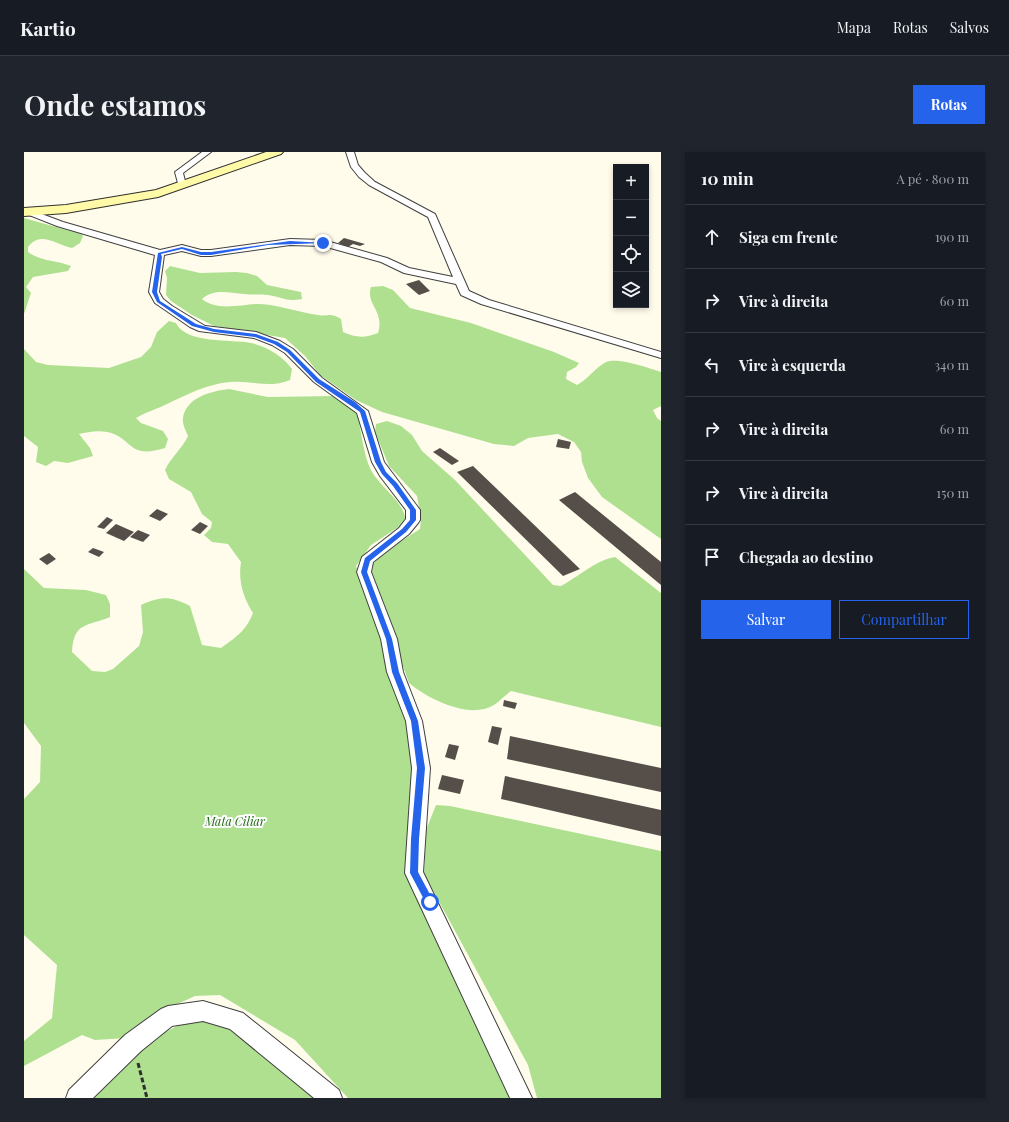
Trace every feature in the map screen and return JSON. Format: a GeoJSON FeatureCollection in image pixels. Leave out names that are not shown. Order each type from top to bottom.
{"type":"FeatureCollection","features":[{"type":"Feature","properties":{"kind":"street"},"geometry":{"type":"LineString","coordinates":[[182,185],[179,172],[208,152]]}},
{"type":"Feature","properties":{"kind":"street"},"geometry":{"type":"LineString","coordinates":[[26,212],[66,209],[136,198],[182,185],[277,152]]}},
{"type":"Feature","properties":{"kind":"street"},"geometry":{"type":"LineString","coordinates":[[350,152],[351,159],[359,174],[382,189],[423,208],[432,216],[457,270],[465,293],[485,302],[661,355]]}},
{"type":"Feature","properties":{"kind":"street"},"geometry":{"type":"LineString","coordinates":[[26,212],[52,222],[116,239],[159,253],[182,248],[211,254],[268,244],[314,242],[337,245],[363,253],[384,260],[406,271],[419,272],[460,282]]}},
{"type":"Feature","properties":{"kind":"street"},"geometry":{"type":"LineString","coordinates":[[159,253],[160,257],[154,292],[159,301],[194,325],[203,329],[256,335],[276,343],[288,351],[318,380],[362,411],[378,462],[384,473],[395,485],[413,510],[413,520],[404,531],[367,560],[364,572],[389,639],[396,672],[414,721],[421,768],[415,839],[414,873],[521,1098]]}},
{"type":"Feature","properties":{"kind":"street"},"geometry":{"type":"LineString","coordinates":[[77,1098],[133,1043],[168,1016],[203,1010],[236,1020],[331,1098]]}},
{"type":"Feature","properties":{"kind":"path"},"geometry":{"type":"LineString","coordinates":[[133,1043],[147,1098]]}},
{"type":"Feature","properties":{"kind":"green space"},"geometry":{"type":"Polygon","coordinates":[[[24,218],[81,234],[83,236],[80,243],[72,248],[43,239],[33,242],[28,247],[28,252],[39,258],[71,266],[68,271],[33,277],[26,287],[31,293],[24,314],[24,218]]]}},
{"type":"Feature","properties":{"kind":"green space"},"geometry":{"type":"Polygon","coordinates":[[[170,266],[200,273],[247,273],[257,276],[267,285],[301,292],[302,299],[296,300],[288,300],[268,295],[222,292],[212,293],[202,299],[208,303],[221,306],[264,304],[318,315],[332,315],[341,319],[343,332],[356,336],[369,336],[378,333],[379,319],[372,303],[370,293],[371,287],[383,286],[393,290],[410,308],[471,323],[554,352],[579,363],[576,367],[567,372],[566,379],[577,385],[585,380],[602,364],[611,361],[626,362],[661,372],[661,406],[653,410],[657,418],[661,421],[661,539],[602,497],[588,478],[582,462],[581,452],[574,442],[558,434],[528,438],[514,446],[494,444],[382,412],[356,400],[320,375],[305,356],[285,338],[214,326],[192,315],[171,301],[166,295],[167,278],[165,271],[170,266]]]}},
{"type":"Feature","properties":{"kind":"green space"},"geometry":{"type":"Polygon","coordinates":[[[169,321],[176,323],[181,330],[199,338],[251,343],[268,349],[284,360],[292,369],[290,380],[274,384],[230,382],[213,385],[190,393],[136,418],[141,423],[163,431],[168,439],[165,448],[153,451],[137,450],[122,438],[115,435],[104,431],[93,432],[79,434],[90,448],[93,456],[68,463],[54,461],[46,466],[36,462],[38,447],[24,436],[24,349],[36,362],[48,365],[109,368],[141,357],[151,347],[157,332],[169,321]]]}},
{"type":"Feature","properties":{"kind":"green space","name":"Mata Ciliar"},"geometry":{"type":"Polygon","coordinates":[[[229,389],[268,397],[335,396],[357,410],[364,450],[371,470],[380,483],[397,501],[404,514],[406,522],[371,545],[356,566],[384,642],[416,716],[409,846],[511,1098],[348,1098],[295,1040],[220,995],[195,996],[147,1018],[127,1038],[95,1040],[82,1035],[24,1066],[24,1041],[52,1018],[57,965],[24,935],[24,799],[40,782],[41,746],[24,723],[24,569],[44,588],[86,590],[106,595],[110,604],[110,617],[83,627],[79,630],[73,642],[72,652],[92,671],[105,672],[113,669],[139,646],[143,632],[141,605],[155,600],[166,598],[177,600],[190,606],[202,645],[221,648],[236,637],[247,625],[253,613],[246,601],[242,589],[240,576],[241,562],[228,544],[212,542],[204,535],[211,528],[212,522],[202,514],[191,492],[169,479],[165,470],[188,436],[184,427],[183,418],[189,405],[201,396],[215,391],[229,389]]]}},
{"type":"Feature","properties":{"kind":"green space"},"geometry":{"type":"Polygon","coordinates":[[[387,421],[401,426],[412,435],[422,451],[455,480],[553,585],[561,586],[594,565],[615,557],[661,593],[661,727],[511,691],[494,705],[484,709],[462,709],[438,701],[409,683],[371,577],[373,564],[384,552],[420,529],[421,518],[417,496],[389,466],[375,432],[376,424],[387,421]]]}},
{"type":"Feature","properties":{"kind":"green space"},"geometry":{"type":"Polygon","coordinates":[[[436,805],[450,806],[661,851],[661,1098],[537,1098],[528,1065],[424,874],[426,830],[436,805]]]}},
{"type":"Feature","properties":{"kind":"green space"},"geometry":{"type":"Polygon","coordinates":[[[211,1020],[234,1029],[320,1098],[92,1098],[151,1039],[181,1024],[211,1020]]]}},
{"type":"Feature","properties":{"kind":"building"},"geometry":{"type":"Polygon","coordinates":[[[344,238],[365,244],[360,246],[353,244],[348,247],[338,243],[344,238]]]}},
{"type":"Feature","properties":{"kind":"building"},"geometry":{"type":"Polygon","coordinates":[[[419,280],[430,291],[419,295],[406,284],[419,280]]]}},
{"type":"Feature","properties":{"kind":"building"},"geometry":{"type":"Polygon","coordinates":[[[558,439],[571,442],[569,449],[556,447],[558,439]]]}},
{"type":"Feature","properties":{"kind":"building"},"geometry":{"type":"Polygon","coordinates":[[[440,448],[459,461],[452,465],[433,452],[440,448]]]}},
{"type":"Feature","properties":{"kind":"building"},"geometry":{"type":"Polygon","coordinates":[[[473,466],[580,569],[563,576],[457,472],[473,466]]]}},
{"type":"Feature","properties":{"kind":"building"},"geometry":{"type":"Polygon","coordinates":[[[575,492],[661,562],[661,585],[559,500],[575,492]]]}},
{"type":"Feature","properties":{"kind":"building"},"geometry":{"type":"Polygon","coordinates":[[[157,509],[168,514],[160,521],[149,516],[157,509]]]}},
{"type":"Feature","properties":{"kind":"building"},"geometry":{"type":"Polygon","coordinates":[[[107,517],[113,520],[104,529],[97,527],[107,517]]]}},
{"type":"Feature","properties":{"kind":"building"},"geometry":{"type":"Polygon","coordinates":[[[200,522],[208,526],[200,534],[191,530],[200,522]]]}},
{"type":"Feature","properties":{"kind":"building"},"geometry":{"type":"Polygon","coordinates":[[[116,524],[134,532],[124,541],[106,533],[116,524]]]}},
{"type":"Feature","properties":{"kind":"building"},"geometry":{"type":"Polygon","coordinates":[[[138,530],[150,535],[143,542],[130,537],[138,530]]]}},
{"type":"Feature","properties":{"kind":"building"},"geometry":{"type":"Polygon","coordinates":[[[93,548],[104,552],[99,557],[88,552],[93,548]]]}},
{"type":"Feature","properties":{"kind":"building"},"geometry":{"type":"Polygon","coordinates":[[[49,553],[56,559],[47,565],[39,559],[49,553]]]}},
{"type":"Feature","properties":{"kind":"building"},"geometry":{"type":"Polygon","coordinates":[[[504,700],[517,703],[515,709],[503,706],[504,700]]]}},
{"type":"Feature","properties":{"kind":"building"},"geometry":{"type":"Polygon","coordinates":[[[492,726],[502,728],[498,745],[488,742],[492,726]]]}},
{"type":"Feature","properties":{"kind":"building"},"geometry":{"type":"Polygon","coordinates":[[[510,736],[661,768],[661,792],[507,759],[510,736]]]}},
{"type":"Feature","properties":{"kind":"building"},"geometry":{"type":"Polygon","coordinates":[[[449,744],[459,746],[455,760],[445,757],[449,744]]]}},
{"type":"Feature","properties":{"kind":"building"},"geometry":{"type":"Polygon","coordinates":[[[442,775],[464,780],[460,794],[438,789],[442,775]]]}},
{"type":"Feature","properties":{"kind":"building"},"geometry":{"type":"Polygon","coordinates":[[[505,776],[661,810],[661,836],[501,799],[505,776]]]}},
{"type":"Feature","properties":{"kind":"route"},"geometry":{"type":"LineString","coordinates":[[323,243],[290,242],[268,244],[211,254],[201,253],[186,248],[159,253],[160,257],[154,292],[159,301],[168,308],[194,325],[203,329],[256,335],[276,343],[296,358],[311,375],[362,411],[378,462],[384,473],[395,485],[413,510],[413,520],[404,531],[367,560],[364,572],[389,639],[396,672],[414,721],[421,768],[415,839],[414,873],[430,902]]}}]}
